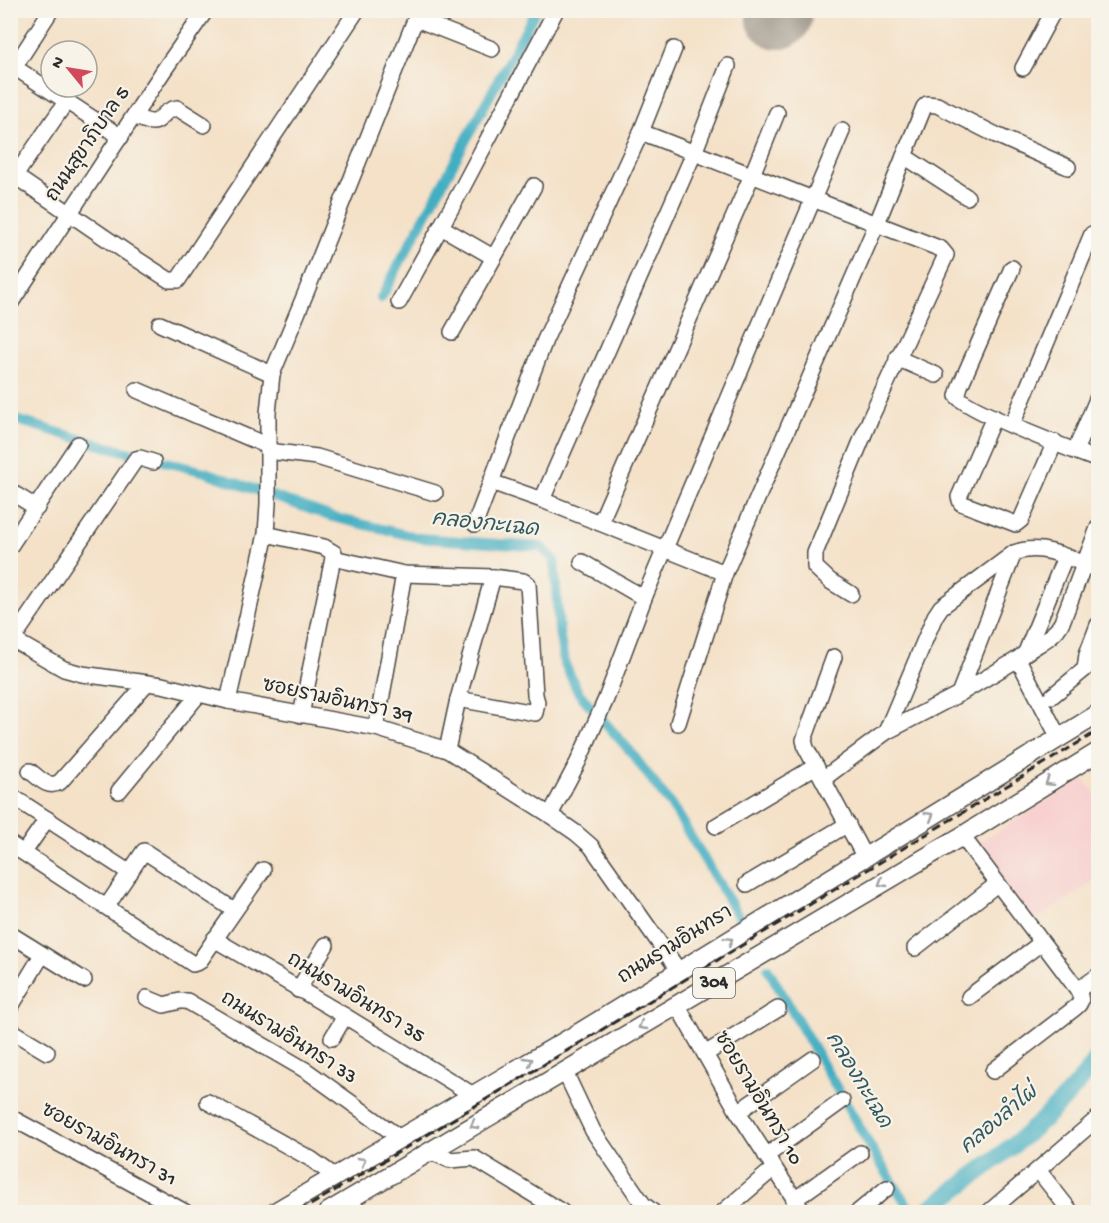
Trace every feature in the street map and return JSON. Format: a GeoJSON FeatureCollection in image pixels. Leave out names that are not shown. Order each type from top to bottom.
{"type":"FeatureCollection","features":[{"type":"Feature","properties":{"kind":"main road","name":"ถนนรามอินทรา"},"geometry":{"type":"LineString","coordinates":[[275,1212],[679,971],[1098,714]]}},
{"type":"Feature","properties":{"kind":"main road","name":"304"},"geometry":{"type":"LineString","coordinates":[[328,1212],[353,1206],[429,1151],[962,836],[1098,752]]}},
{"type":"Feature","properties":{"kind":"street"},"geometry":{"type":"LineString","coordinates":[[51,10],[12,70],[120,137]]}},
{"type":"Feature","properties":{"kind":"street","name":"ถนนสุขาภิบาล 5"},"geometry":{"type":"LineString","coordinates":[[10,304],[206,10]]}},
{"type":"Feature","properties":{"kind":"street"},"geometry":{"type":"LineString","coordinates":[[66,102],[13,173],[68,214],[169,279],[177,279],[357,10]]}},
{"type":"Feature","properties":{"kind":"street"},"geometry":{"type":"LineString","coordinates":[[399,302],[556,10]]}},
{"type":"Feature","properties":{"kind":"street"},"geometry":{"type":"LineString","coordinates":[[1023,68],[1054,10]]}},
{"type":"Feature","properties":{"kind":"street"},"geometry":{"type":"LineString","coordinates":[[228,701],[266,534],[272,374],[417,15],[492,49]]}},
{"type":"Feature","properties":{"kind":"street"},"geometry":{"type":"LineString","coordinates":[[475,524],[545,340],[640,132],[674,49]]}},
{"type":"Feature","properties":{"kind":"street"},"geometry":{"type":"LineString","coordinates":[[542,500],[694,153],[728,66]]}},
{"type":"Feature","properties":{"kind":"street"},"geometry":{"type":"LineString","coordinates":[[678,723],[725,573],[877,223],[924,107],[931,104],[1068,167]]}},
{"type":"Feature","properties":{"kind":"street"},"geometry":{"type":"LineString","coordinates":[[134,116],[154,123],[170,110],[177,108],[204,125]]}},
{"type":"Feature","properties":{"kind":"street"},"geometry":{"type":"LineString","coordinates":[[600,523],[752,176],[777,113]]}},
{"type":"Feature","properties":{"kind":"street"},"geometry":{"type":"LineString","coordinates":[[550,815],[578,762],[606,699],[644,598],[842,131]]}},
{"type":"Feature","properties":{"kind":"street"},"geometry":{"type":"LineString","coordinates":[[640,132],[877,223],[941,249],[946,255],[871,417],[814,561],[820,573],[851,594]]}},
{"type":"Feature","properties":{"kind":"street"},"geometry":{"type":"LineString","coordinates":[[904,156],[967,197]]}},
{"type":"Feature","properties":{"kind":"street"},"geometry":{"type":"LineString","coordinates":[[452,332],[534,186]]}},
{"type":"Feature","properties":{"kind":"street"},"geometry":{"type":"LineString","coordinates":[[441,226],[493,258]]}},
{"type":"Feature","properties":{"kind":"street"},"geometry":{"type":"LineString","coordinates":[[1012,425],[1092,234]]}},
{"type":"Feature","properties":{"kind":"street"},"geometry":{"type":"LineString","coordinates":[[1012,268],[958,392],[959,399],[1012,425],[1098,460]]}},
{"type":"Feature","properties":{"kind":"street"},"geometry":{"type":"LineString","coordinates":[[160,324],[272,374]]}},
{"type":"Feature","properties":{"kind":"street"},"geometry":{"type":"LineString","coordinates":[[897,358],[936,375]]}},
{"type":"Feature","properties":{"kind":"street"},"geometry":{"type":"LineString","coordinates":[[137,390],[268,448],[317,457],[435,493]]}},
{"type":"Feature","properties":{"kind":"street"},"geometry":{"type":"LineString","coordinates":[[1075,451],[1098,397]]}},
{"type":"Feature","properties":{"kind":"street"},"geometry":{"type":"LineString","coordinates":[[994,417],[958,497],[961,503],[1016,524],[1021,520],[1055,442]]}},
{"type":"Feature","properties":{"kind":"street"},"geometry":{"type":"LineString","coordinates":[[10,546],[78,444]]}},
{"type":"Feature","properties":{"kind":"street"},"geometry":{"type":"LineString","coordinates":[[12,638],[136,459],[153,462]]}},
{"type":"Feature","properties":{"kind":"street"},"geometry":{"type":"LineString","coordinates":[[491,482],[725,573]]}},
{"type":"Feature","properties":{"kind":"street"},"geometry":{"type":"LineString","coordinates":[[11,492],[37,508]]}},
{"type":"Feature","properties":{"kind":"street"},"geometry":{"type":"LineString","coordinates":[[716,826],[819,773],[886,732],[959,694],[1058,630],[1091,567],[1098,528]]}},
{"type":"Feature","properties":{"kind":"street"},"geometry":{"type":"LineString","coordinates":[[266,534],[324,547],[334,553],[301,715]]}},
{"type":"Feature","properties":{"kind":"street"},"geometry":{"type":"LineString","coordinates":[[886,732],[938,610],[1014,553],[1024,549],[1043,549],[1091,567]]}},
{"type":"Feature","properties":{"kind":"street"},"geometry":{"type":"LineString","coordinates":[[959,694],[1014,553]]}},
{"type":"Feature","properties":{"kind":"street"},"geometry":{"type":"LineString","coordinates":[[1059,738],[1022,655],[1065,557]]}},
{"type":"Feature","properties":{"kind":"street"},"geometry":{"type":"LineString","coordinates":[[333,558],[404,574],[493,577],[523,581],[529,588],[537,702],[535,713],[458,699]]}},
{"type":"Feature","properties":{"kind":"street"},"geometry":{"type":"LineString","coordinates":[[582,562],[644,598]]}},
{"type":"Feature","properties":{"kind":"street"},"geometry":{"type":"LineString","coordinates":[[376,728],[404,574]]}},
{"type":"Feature","properties":{"kind":"street"},"geometry":{"type":"LineString","coordinates":[[447,750],[458,699],[493,577]]}},
{"type":"Feature","properties":{"kind":"street"},"geometry":{"type":"LineString","coordinates":[[1052,696],[1085,669],[1087,654],[1098,625]]}},
{"type":"Feature","properties":{"kind":"street","name":"ซอยรามอินทรา 39"},"geometry":{"type":"LineString","coordinates":[[12,638],[64,669],[82,674],[162,685],[228,701],[376,728],[447,750],[550,815],[591,846],[679,971]]}},
{"type":"Feature","properties":{"kind":"street"},"geometry":{"type":"LineString","coordinates":[[834,657],[804,740],[806,748],[864,856]]}},
{"type":"Feature","properties":{"kind":"street"},"geometry":{"type":"LineString","coordinates":[[30,771],[48,785],[60,782],[146,684]]}},
{"type":"Feature","properties":{"kind":"street"},"geometry":{"type":"LineString","coordinates":[[119,791],[199,694]]}},
{"type":"Feature","properties":{"kind":"street"},"geometry":{"type":"LineString","coordinates":[[10,795],[130,873]]}},
{"type":"Feature","properties":{"kind":"street"},"geometry":{"type":"LineString","coordinates":[[24,852],[47,819]]}},
{"type":"Feature","properties":{"kind":"street"},"geometry":{"type":"LineString","coordinates":[[747,884],[848,824]]}},
{"type":"Feature","properties":{"kind":"street"},"geometry":{"type":"LineString","coordinates":[[962,836],[1078,990],[1081,999],[1080,1004],[993,1071]]}},
{"type":"Feature","properties":{"kind":"street"},"geometry":{"type":"LineString","coordinates":[[10,843],[193,964],[199,962],[263,870]]}},
{"type":"Feature","properties":{"kind":"street"},"geometry":{"type":"LineString","coordinates":[[107,906],[144,851],[234,910]]}},
{"type":"Feature","properties":{"kind":"street"},"geometry":{"type":"LineString","coordinates":[[915,948],[997,884]]}},
{"type":"Feature","properties":{"kind":"street"},"geometry":{"type":"LineString","coordinates":[[10,934],[84,980]]}},
{"type":"Feature","properties":{"kind":"street","name":"ถนนรามอินทรา 35"},"geometry":{"type":"LineString","coordinates":[[214,939],[473,1095]]}},
{"type":"Feature","properties":{"kind":"street"},"geometry":{"type":"LineString","coordinates":[[969,997],[1041,943]]}},
{"type":"Feature","properties":{"kind":"street"},"geometry":{"type":"LineString","coordinates":[[298,990],[326,945]]}},
{"type":"Feature","properties":{"kind":"street"},"geometry":{"type":"LineString","coordinates":[[10,1008],[42,955]]}},
{"type":"Feature","properties":{"kind":"street"},"geometry":{"type":"LineString","coordinates":[[1078,990],[1098,976]]}},
{"type":"Feature","properties":{"kind":"street","name":"ถนนรามอินทรา 33"},"geometry":{"type":"LineString","coordinates":[[147,998],[164,1005],[187,1001],[307,1071],[400,1138]]}},
{"type":"Feature","properties":{"kind":"street","name":"ซอยรามอินทรา 10"},"geometry":{"type":"LineString","coordinates":[[677,1005],[738,1112],[803,1212]]}},
{"type":"Feature","properties":{"kind":"street"},"geometry":{"type":"LineString","coordinates":[[705,1054],[778,1009]]}},
{"type":"Feature","properties":{"kind":"street"},"geometry":{"type":"LineString","coordinates":[[332,1038],[345,1016]]}},
{"type":"Feature","properties":{"kind":"street"},"geometry":{"type":"LineString","coordinates":[[10,1030],[47,1052]]}},
{"type":"Feature","properties":{"kind":"street"},"geometry":{"type":"LineString","coordinates":[[738,1112],[813,1059]]}},
{"type":"Feature","properties":{"kind":"street"},"geometry":{"type":"LineString","coordinates":[[565,1072],[593,1131],[643,1204],[652,1212]]}},
{"type":"Feature","properties":{"kind":"street"},"geometry":{"type":"LineString","coordinates":[[723,1212],[770,1162],[842,1101]]}},
{"type":"Feature","properties":{"kind":"street"},"geometry":{"type":"LineString","coordinates":[[208,1102],[311,1158],[336,1177]]}},
{"type":"Feature","properties":{"kind":"street","name":"ซอยรามอินทรา 31"},"geometry":{"type":"LineString","coordinates":[[10,1117],[185,1212]]}},
{"type":"Feature","properties":{"kind":"street"},"geometry":{"type":"LineString","coordinates":[[989,1212],[1098,1118]]}},
{"type":"Feature","properties":{"kind":"street"},"geometry":{"type":"LineString","coordinates":[[429,1151],[450,1160],[474,1158],[562,1212]]}},
{"type":"Feature","properties":{"kind":"street"},"geometry":{"type":"LineString","coordinates":[[794,1200],[860,1153]]}},
{"type":"Feature","properties":{"kind":"street"},"geometry":{"type":"LineString","coordinates":[[1038,1170],[1071,1212]]}},
{"type":"Feature","properties":{"kind":"street"},"geometry":{"type":"LineString","coordinates":[[858,1212],[887,1188]]}},
{"type":"Feature","properties":{"kind":"shaded area"},"geometry":{"type":"Polygon","coordinates":[[[1083,779],[1098,796],[1098,879],[1034,921],[975,845],[1083,779]]]}},
{"type":"Feature","properties":{"kind":"waterway"},"geometry":{"type":"LineString","coordinates":[[381,298],[536,10]]}},
{"type":"Feature","properties":{"kind":"waterway","name":"คลองกะเฉด"},"geometry":{"type":"LineString","coordinates":[[10,418],[97,444],[205,472],[332,517],[420,538],[541,547],[554,559],[559,631],[564,662],[578,692],[630,751],[676,812],[740,919]]}},
{"type":"Feature","properties":{"kind":"waterway","name":"คลองกะเฉด"},"geometry":{"type":"LineString","coordinates":[[768,969],[879,1161],[912,1212]]}},
{"type":"Feature","properties":{"kind":"waterway","name":"คลองลำไผ่"},"geometry":{"type":"LineString","coordinates":[[925,1212],[995,1160],[1040,1122],[1081,1080],[1098,1058]]}},
{"type":"Feature","properties":{"kind":"runway"},"geometry":{"type":"LineString","coordinates":[[779,10],[779,16]]}},
{"type":"Feature","properties":{"kind":"railway"},"geometry":{"type":"LineString","coordinates":[[299,1212],[1098,731]]}}]}
